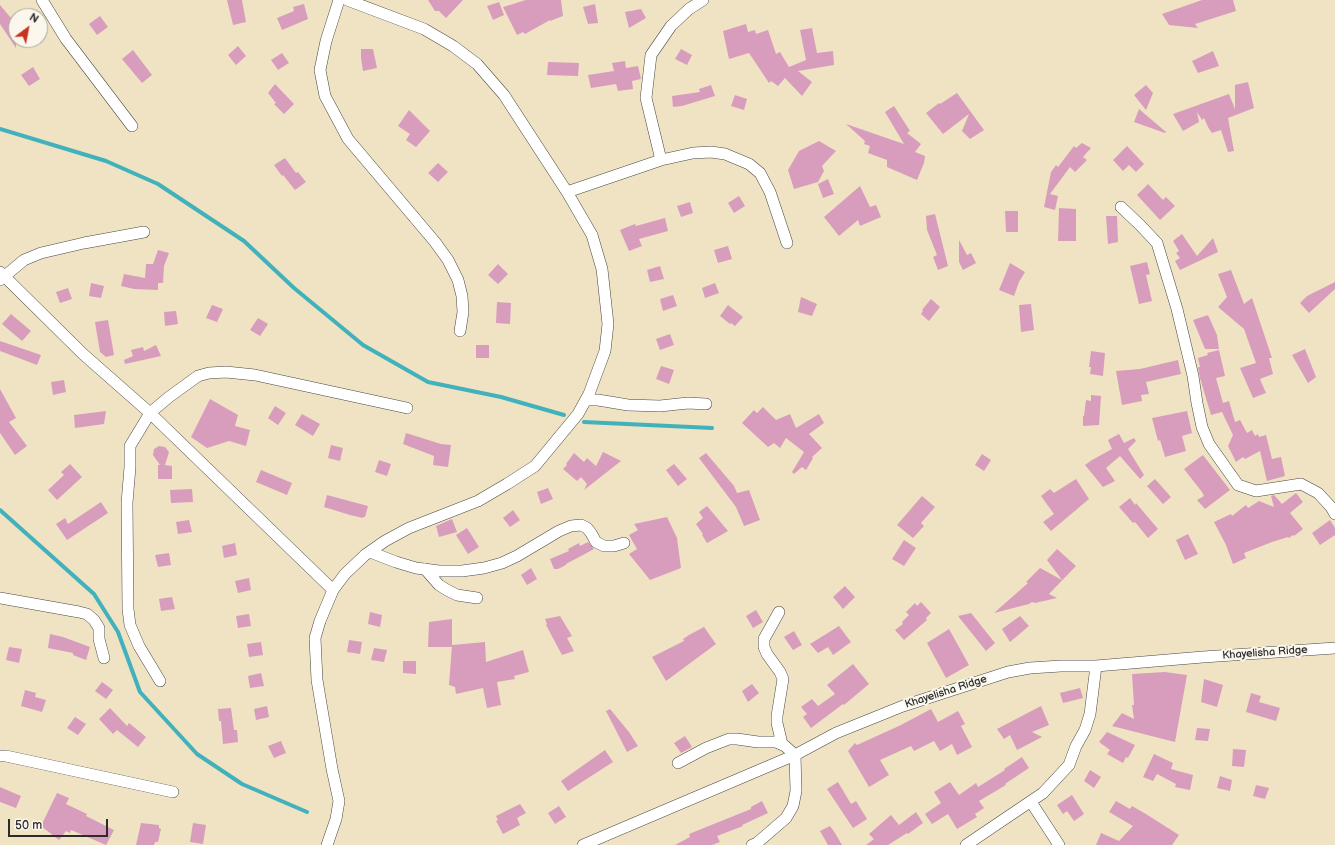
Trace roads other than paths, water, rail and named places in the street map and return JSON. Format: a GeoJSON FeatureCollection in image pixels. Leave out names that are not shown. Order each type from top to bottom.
{"type":"FeatureCollection","features":[{"type":"Feature","properties":{"kind":"street"},"geometry":{"type":"LineString","coordinates":[[42,0],[66,40],[132,126]]}},
{"type":"Feature","properties":{"kind":"street"},"geometry":{"type":"LineString","coordinates":[[339,0],[326,41],[320,70],[325,96],[348,139],[435,242],[448,260],[458,280],[462,296],[463,312],[460,331]]}},
{"type":"Feature","properties":{"kind":"street"},"geometry":{"type":"LineString","coordinates":[[327,845],[336,819],[339,801],[319,695],[315,638],[320,621],[333,590],[345,574],[385,541],[409,528],[478,501],[535,466],[578,414],[586,400],[597,375],[605,351],[608,324],[602,269],[592,235],[567,192],[504,95],[477,64],[453,46],[424,29],[347,0]]}},
{"type":"Feature","properties":{"kind":"street"},"geometry":{"type":"LineString","coordinates":[[661,160],[646,98],[651,55],[671,26],[689,9],[703,0]]}},
{"type":"Feature","properties":{"kind":"street"},"geometry":{"type":"LineString","coordinates":[[567,192],[661,160],[693,153],[711,152],[725,154],[749,164],[760,173],[770,192],[787,243]]}},
{"type":"Feature","properties":{"kind":"street"},"geometry":{"type":"LineString","coordinates":[[1121,207],[1140,224],[1157,243],[1177,309],[1193,376],[1202,427],[1209,444],[1238,485],[1256,491],[1301,484],[1318,493],[1335,514]]}},
{"type":"Feature","properties":{"kind":"street"},"geometry":{"type":"LineString","coordinates":[[144,232],[59,248],[41,253],[24,260],[2,276],[83,354],[150,413],[333,590]]}},
{"type":"Feature","properties":{"kind":"street"},"geometry":{"type":"LineString","coordinates":[[160,681],[139,646],[130,625],[128,609],[127,503],[130,446],[150,413],[198,376],[209,373],[226,372],[255,375],[407,408]]}},
{"type":"Feature","properties":{"kind":"street"},"geometry":{"type":"LineString","coordinates":[[586,400],[605,401],[628,405],[660,406],[688,403],[706,404]]}},
{"type":"Feature","properties":{"kind":"street"},"geometry":{"type":"LineString","coordinates":[[370,552],[396,562],[425,569],[438,571],[462,571],[484,568],[502,563],[517,556],[559,531],[572,526],[587,528],[596,542],[604,546],[614,546],[624,543]]}},
{"type":"Feature","properties":{"kind":"street"},"geometry":{"type":"LineString","coordinates":[[425,569],[440,585],[447,590],[476,598]]}},
{"type":"Feature","properties":{"kind":"street"},"geometry":{"type":"LineString","coordinates":[[0,598],[87,614],[94,620],[99,628],[104,658]]}},
{"type":"Feature","properties":{"kind":"street"},"geometry":{"type":"LineString","coordinates":[[779,612],[764,639],[764,647],[767,654],[780,672],[782,679],[777,723],[782,744]]}},
{"type":"Feature","properties":{"kind":"street","name":"Khayelisha Ridge"},"geometry":{"type":"LineString","coordinates":[[583,845],[795,755],[836,733],[895,709],[1008,672],[1030,668],[1096,666],[1335,648]]}},
{"type":"Feature","properties":{"kind":"street"},"geometry":{"type":"LineString","coordinates":[[966,845],[1043,793],[1069,765],[1076,746],[1085,730],[1090,714],[1096,666]]}},
{"type":"Feature","properties":{"kind":"street"},"geometry":{"type":"LineString","coordinates":[[678,763],[706,748],[729,739],[776,742],[782,744],[795,755],[796,786],[793,806],[786,818],[757,843],[752,845]]}},
{"type":"Feature","properties":{"kind":"street"},"geometry":{"type":"LineString","coordinates":[[0,756],[6,756],[173,792]]}},
{"type":"Feature","properties":{"kind":"street"},"geometry":{"type":"LineString","coordinates":[[1031,802],[1059,845]]}},
{"type":"Feature","properties":{"kind":"waterway"},"geometry":{"type":"LineString","coordinates":[[0,129],[106,161],[158,184],[244,241],[294,288],[363,345],[428,382],[501,397],[564,415]]}},
{"type":"Feature","properties":{"kind":"waterway"},"geometry":{"type":"LineString","coordinates":[[584,422],[712,428]]}},
{"type":"Feature","properties":{"kind":"waterway"},"geometry":{"type":"LineString","coordinates":[[0,510],[94,594],[118,632],[140,692],[197,754],[242,784],[307,812]]}}]}
